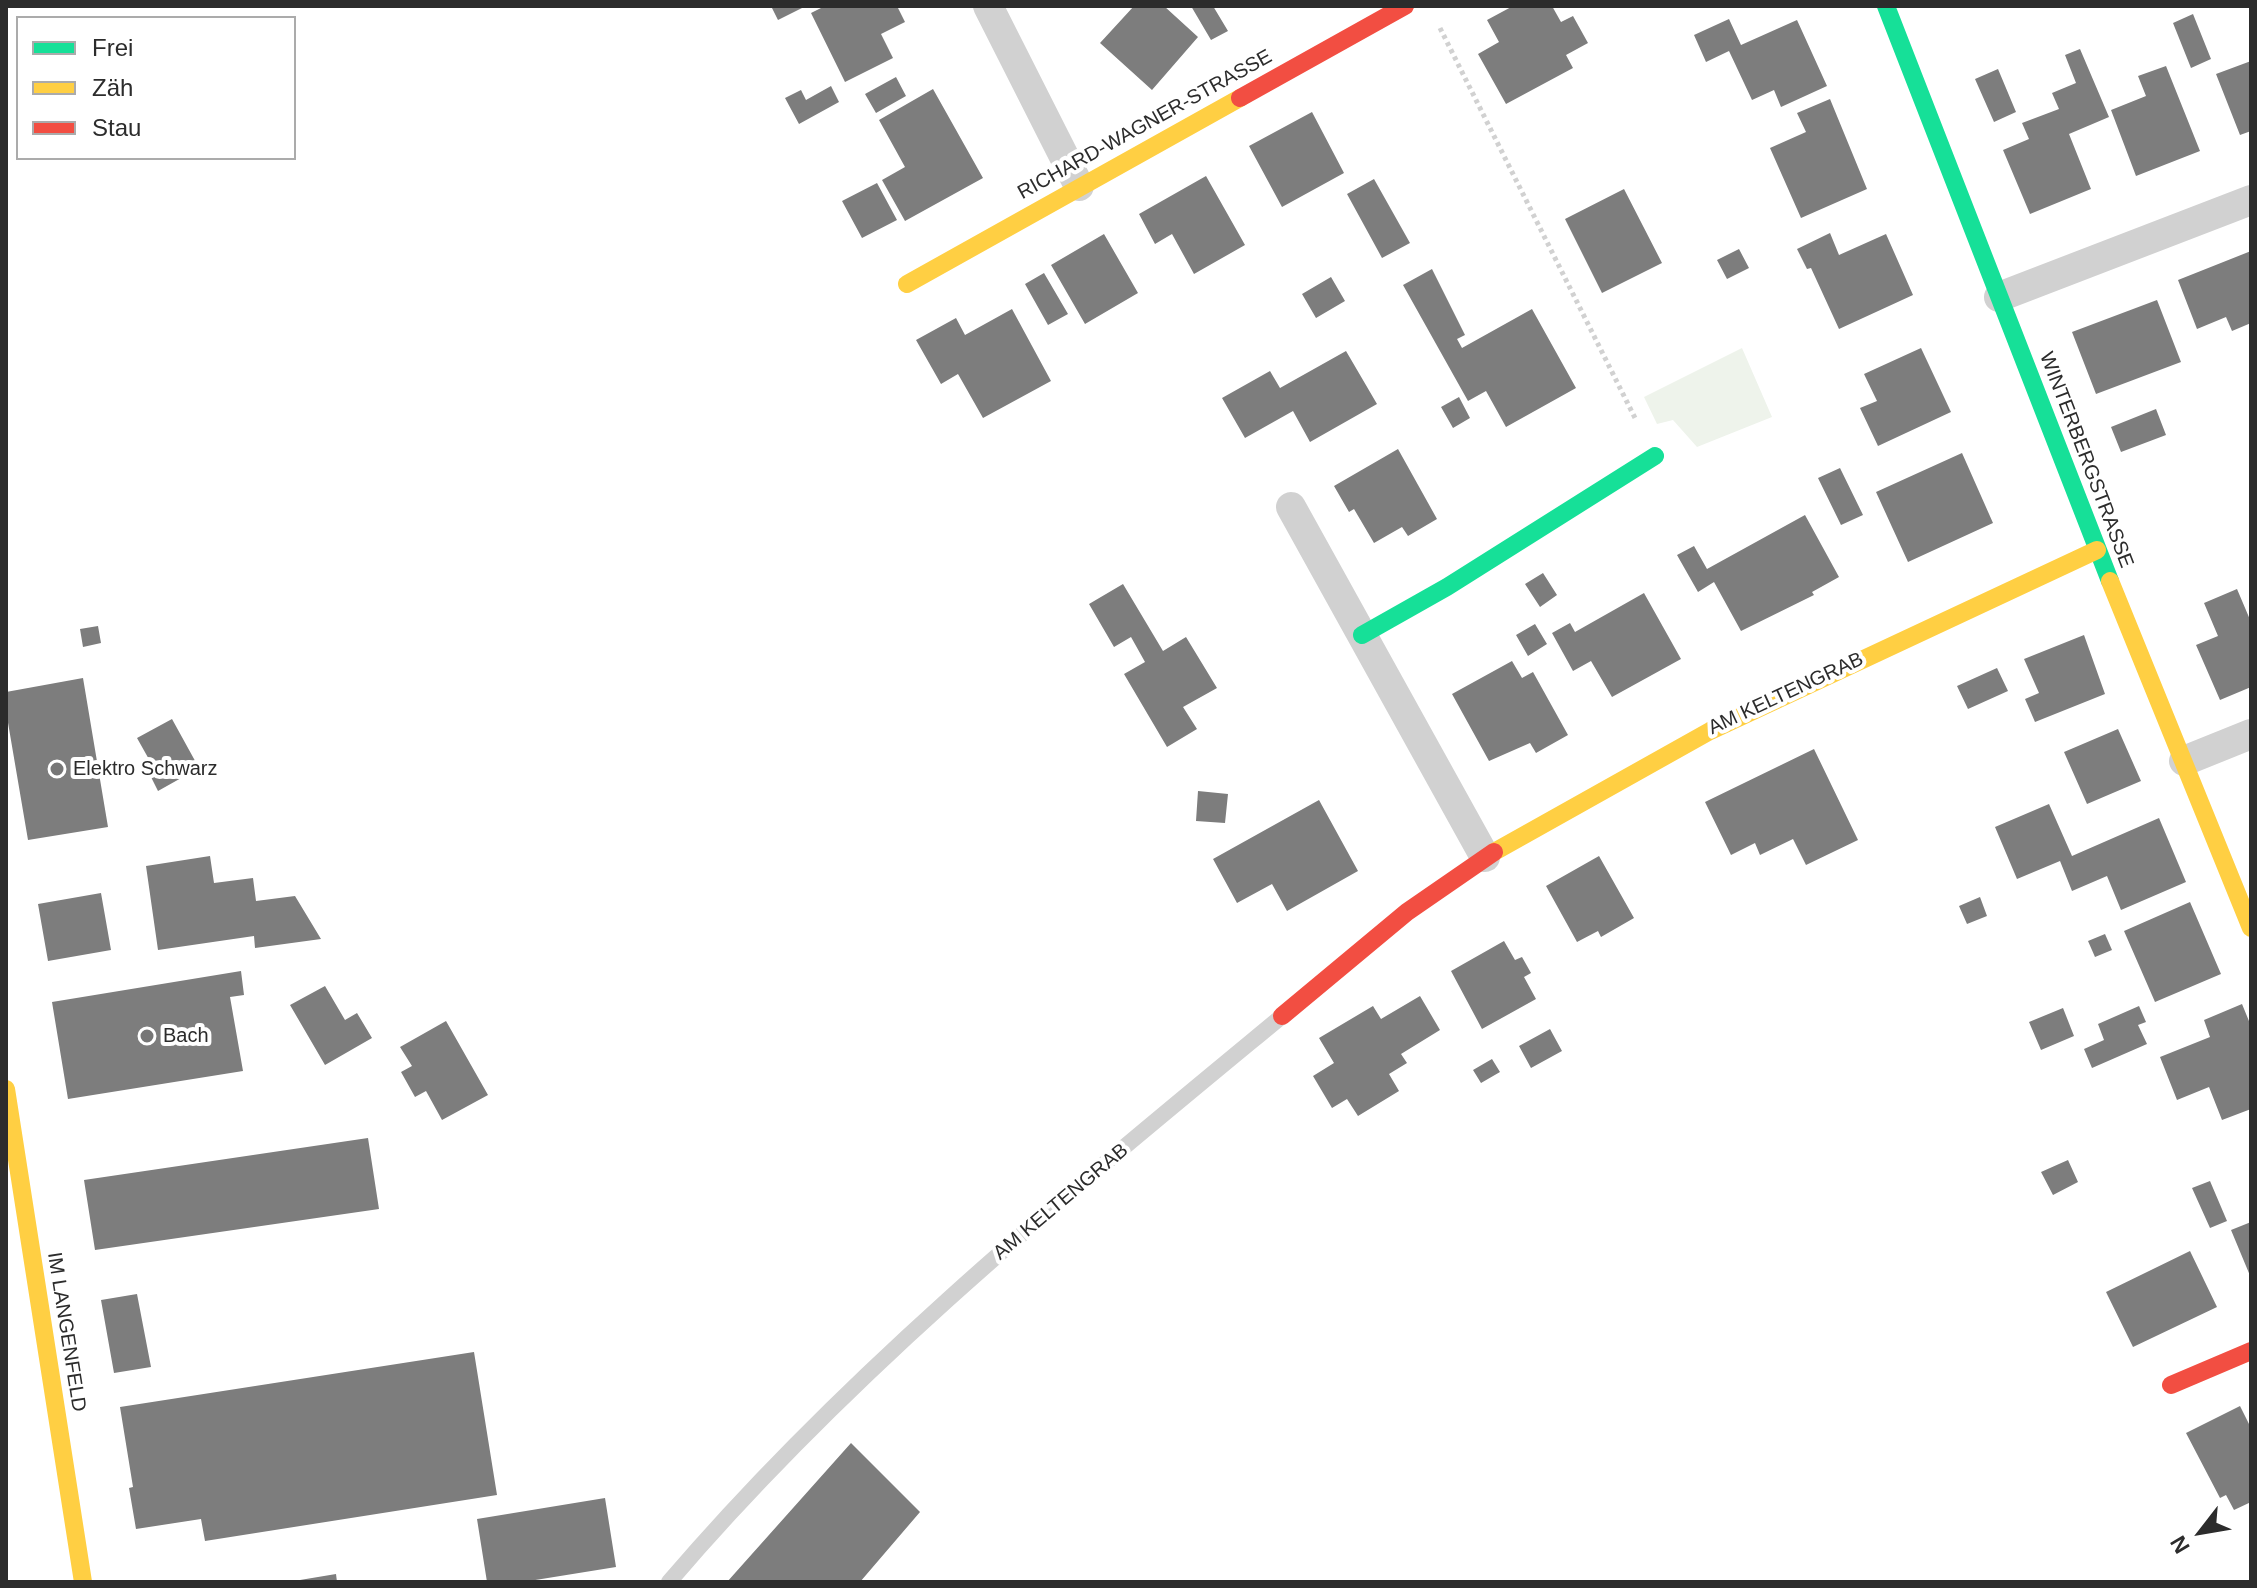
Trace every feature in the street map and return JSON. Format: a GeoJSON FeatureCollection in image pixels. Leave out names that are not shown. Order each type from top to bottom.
{"type":"FeatureCollection","features":[{"type":"Feature","properties":{"kind":"street"},"geometry":{"type":"LineString","coordinates":[[988,6],[1079,186]]}},
{"type":"Feature","properties":{"kind":"street","name":"RICHARD-WAGNER-STRASSE"},"geometry":{"type":"LineString","coordinates":[[907,284],[1405,6]]}},
{"type":"Feature","properties":{"kind":"street","name":"WINTERBERGSTRASSE"},"geometry":{"type":"LineString","coordinates":[[1886,6],[2097,550],[2251,928]]}},
{"type":"Feature","properties":{"kind":"street"},"geometry":{"type":"LineString","coordinates":[[1999,297],[2251,200]]}},
{"type":"Feature","properties":{"kind":"street"},"geometry":{"type":"LineString","coordinates":[[1362,635],[1447,587],[1655,456]]}},
{"type":"Feature","properties":{"kind":"street"},"geometry":{"type":"LineString","coordinates":[[1291,507],[1485,857]]}},
{"type":"Feature","properties":{"kind":"street","name":"AM KELTENGRAB"},"geometry":{"type":"LineString","coordinates":[[1282,1016],[1406,912],[1485,857],[1632,770],[1751,708],[2097,550]]}},
{"type":"Feature","properties":{"kind":"street"},"geometry":{"type":"LineString","coordinates":[[2184,761],[2251,734]]}},
{"type":"Feature","properties":{"kind":"street","name":"IM LANGENFELD"},"geometry":{"type":"LineString","coordinates":[[6,1089],[83,1582]]}},
{"type":"Feature","properties":{"kind":"street"},"geometry":{"type":"LineString","coordinates":[[2171,1385],[2251,1351]]}},
{"type":"Feature","properties":{"kind":"lane","name":"AM KELTENGRAB"},"geometry":{"type":"LineString","coordinates":[[669,1582],[740,1499],[921,1325],[1006,1247],[1282,1016]]}},
{"type":"Feature","properties":{"kind":"path"},"geometry":{"type":"LineString","coordinates":[[1436,20],[1655,456]]}},
{"type":"Feature","properties":{"kind":"shaded area"},"geometry":{"type":"Polygon","coordinates":[[[1742,348],[1772,417],[1697,447],[1673,420],[1657,424],[1644,397],[1742,348]]]}},
{"type":"Feature","properties":{"kind":"building"},"geometry":{"type":"Polygon","coordinates":[[[771,6],[806,6],[778,20],[771,6]]]}},
{"type":"Feature","properties":{"kind":"building"},"geometry":{"type":"Polygon","coordinates":[[[825,6],[897,6],[905,22],[881,34],[893,58],[845,82],[811,13],[825,6]]]}},
{"type":"Feature","properties":{"kind":"building"},"geometry":{"type":"Polygon","coordinates":[[[1134,6],[1164,6],[1198,37],[1152,90],[1100,43],[1134,6]]]}},
{"type":"Feature","properties":{"kind":"building"},"geometry":{"type":"Polygon","coordinates":[[[1191,6],[1213,6],[1228,31],[1211,40],[1191,6]]]}},
{"type":"Feature","properties":{"kind":"building"},"geometry":{"type":"Polygon","coordinates":[[[1513,6],[1552,6],[1561,22],[1573,16],[1588,43],[1566,55],[1573,68],[1506,104],[1478,54],[1499,42],[1487,20],[1513,6]]]}},
{"type":"Feature","properties":{"kind":"building"},"geometry":{"type":"Polygon","coordinates":[[[2193,14],[2211,59],[2191,68],[2173,23],[2193,14]]]}},
{"type":"Feature","properties":{"kind":"building"},"geometry":{"type":"Polygon","coordinates":[[[1729,19],[1741,45],[1797,20],[1827,86],[1781,107],[1774,90],[1752,100],[1729,51],[1706,62],[1694,35],[1729,19]]]}},
{"type":"Feature","properties":{"kind":"building"},"geometry":{"type":"Polygon","coordinates":[[[2080,49],[2109,117],[2069,134],[2091,189],[2030,214],[2003,150],[2029,139],[2022,123],[2059,109],[2052,93],[2076,83],[2065,55],[2080,49]]]}},
{"type":"Feature","properties":{"kind":"building"},"geometry":{"type":"Polygon","coordinates":[[[2251,61],[2251,131],[2240,135],[2216,74],[2251,61]]]}},
{"type":"Feature","properties":{"kind":"building"},"geometry":{"type":"Polygon","coordinates":[[[2166,66],[2200,151],[2136,176],[2111,110],[2146,96],[2138,76],[2166,66]]]}},
{"type":"Feature","properties":{"kind":"building"},"geometry":{"type":"Polygon","coordinates":[[[1998,69],[2016,112],[1994,122],[1975,79],[1998,69]]]}},
{"type":"Feature","properties":{"kind":"building"},"geometry":{"type":"Polygon","coordinates":[[[896,77],[906,96],[876,113],[865,94],[896,77]]]}},
{"type":"Feature","properties":{"kind":"building"},"geometry":{"type":"Polygon","coordinates":[[[831,86],[839,102],[799,124],[785,98],[801,90],[806,100],[831,86]]]}},
{"type":"Feature","properties":{"kind":"building"},"geometry":{"type":"Polygon","coordinates":[[[933,89],[983,178],[905,221],[882,180],[905,167],[879,120],[933,89]]]}},
{"type":"Feature","properties":{"kind":"building"},"geometry":{"type":"Polygon","coordinates":[[[1830,99],[1867,189],[1801,218],[1770,148],[1806,132],[1797,113],[1830,99]]]}},
{"type":"Feature","properties":{"kind":"building"},"geometry":{"type":"Polygon","coordinates":[[[1312,112],[1344,173],[1282,207],[1249,146],[1312,112]]]}},
{"type":"Feature","properties":{"kind":"building"},"geometry":{"type":"Polygon","coordinates":[[[1206,176],[1245,245],[1194,274],[1172,234],[1155,244],[1139,214],[1206,176]]]}},
{"type":"Feature","properties":{"kind":"building"},"geometry":{"type":"Polygon","coordinates":[[[1374,179],[1410,243],[1382,258],[1347,194],[1374,179]]]}},
{"type":"Feature","properties":{"kind":"building"},"geometry":{"type":"Polygon","coordinates":[[[877,183],[897,220],[862,238],[842,201],[877,183]]]}},
{"type":"Feature","properties":{"kind":"building"},"geometry":{"type":"Polygon","coordinates":[[[1624,189],[1662,263],[1602,293],[1565,219],[1624,189]]]}},
{"type":"Feature","properties":{"kind":"building"},"geometry":{"type":"Polygon","coordinates":[[[1830,233],[1839,255],[1886,234],[1913,295],[1839,329],[1811,268],[1807,269],[1797,249],[1830,233]]]}},
{"type":"Feature","properties":{"kind":"building"},"geometry":{"type":"Polygon","coordinates":[[[1104,234],[1138,293],[1085,324],[1051,265],[1104,234]]]}},
{"type":"Feature","properties":{"kind":"building"},"geometry":{"type":"Polygon","coordinates":[[[1739,249],[1749,268],[1727,279],[1717,260],[1739,249]]]}},
{"type":"Feature","properties":{"kind":"building"},"geometry":{"type":"Polygon","coordinates":[[[2251,251],[2251,323],[2232,331],[2226,317],[2197,329],[2178,280],[2251,251]]]}},
{"type":"Feature","properties":{"kind":"building"},"geometry":{"type":"Polygon","coordinates":[[[1432,269],[1465,335],[1457,339],[1462,348],[1532,309],[1576,388],[1506,427],[1486,391],[1468,401],[1403,285],[1432,269]]]}},
{"type":"Feature","properties":{"kind":"building"},"geometry":{"type":"Polygon","coordinates":[[[1044,273],[1068,314],[1048,325],[1025,284],[1044,273]]]}},
{"type":"Feature","properties":{"kind":"building"},"geometry":{"type":"Polygon","coordinates":[[[1331,277],[1345,301],[1316,318],[1302,294],[1331,277]]]}},
{"type":"Feature","properties":{"kind":"building"},"geometry":{"type":"Polygon","coordinates":[[[2157,300],[2181,362],[2096,394],[2072,332],[2157,300]]]}},
{"type":"Feature","properties":{"kind":"building"},"geometry":{"type":"Polygon","coordinates":[[[1012,309],[1051,381],[983,418],[958,374],[941,384],[916,340],[956,318],[965,335],[1012,309]]]}},
{"type":"Feature","properties":{"kind":"building"},"geometry":{"type":"Polygon","coordinates":[[[1921,348],[1951,412],[1878,446],[1860,408],[1877,401],[1864,374],[1921,348]]]}},
{"type":"Feature","properties":{"kind":"building"},"geometry":{"type":"Polygon","coordinates":[[[1346,351],[1377,404],[1310,442],[1293,411],[1245,438],[1222,398],[1270,371],[1280,388],[1346,351]]]}},
{"type":"Feature","properties":{"kind":"building"},"geometry":{"type":"Polygon","coordinates":[[[1459,397],[1470,418],[1453,428],[1441,407],[1459,397]]]}},
{"type":"Feature","properties":{"kind":"building"},"geometry":{"type":"Polygon","coordinates":[[[2156,409],[2166,435],[2121,452],[2111,427],[2156,409]]]}},
{"type":"Feature","properties":{"kind":"building"},"geometry":{"type":"Polygon","coordinates":[[[1398,449],[1437,519],[1408,536],[1402,527],[1374,543],[1354,509],[1349,512],[1334,486],[1398,449]]]}},
{"type":"Feature","properties":{"kind":"building"},"geometry":{"type":"Polygon","coordinates":[[[1962,453],[1993,523],[1908,562],[1876,492],[1962,453]]]}},
{"type":"Feature","properties":{"kind":"building"},"geometry":{"type":"Polygon","coordinates":[[[1840,468],[1863,515],[1841,525],[1818,478],[1840,468]]]}},
{"type":"Feature","properties":{"kind":"building"},"geometry":{"type":"Polygon","coordinates":[[[1805,515],[1839,577],[1812,592],[1814,595],[1741,631],[1714,582],[1698,592],[1677,555],[1694,546],[1707,569],[1805,515]]]}},
{"type":"Feature","properties":{"kind":"building"},"geometry":{"type":"Polygon","coordinates":[[[1543,573],[1557,595],[1540,607],[1525,584],[1543,573]]]}},
{"type":"Feature","properties":{"kind":"building"},"geometry":{"type":"Polygon","coordinates":[[[1123,584],[1163,651],[1186,637],[1217,688],[1183,707],[1197,729],[1167,747],[1124,674],[1145,662],[1131,637],[1114,647],[1089,604],[1123,584]]]}},
{"type":"Feature","properties":{"kind":"building"},"geometry":{"type":"Polygon","coordinates":[[[2237,589],[2251,622],[2251,687],[2220,700],[2196,645],[2218,636],[2204,603],[2237,589]]]}},
{"type":"Feature","properties":{"kind":"building"},"geometry":{"type":"Polygon","coordinates":[[[1644,593],[1681,659],[1612,697],[1591,661],[1573,671],[1552,633],[1570,623],[1575,632],[1644,593]]]}},
{"type":"Feature","properties":{"kind":"building"},"geometry":{"type":"Polygon","coordinates":[[[1535,624],[1547,644],[1528,656],[1516,635],[1535,624]]]}},
{"type":"Feature","properties":{"kind":"building"},"geometry":{"type":"Polygon","coordinates":[[[98,626],[101,643],[83,647],[80,629],[98,626]]]}},
{"type":"Feature","properties":{"kind":"building"},"geometry":{"type":"Polygon","coordinates":[[[2084,635],[2105,694],[2035,722],[2025,699],[2039,693],[2024,659],[2084,635]]]}},
{"type":"Feature","properties":{"kind":"building"},"geometry":{"type":"Polygon","coordinates":[[[1512,661],[1522,678],[1533,672],[1568,735],[1536,753],[1530,743],[1489,761],[1452,694],[1512,661]]]}},
{"type":"Feature","properties":{"kind":"building"},"geometry":{"type":"Polygon","coordinates":[[[1997,668],[2008,691],[1968,709],[1957,686],[1997,668]]]}},
{"type":"Feature","properties":{"kind":"building","name":"Elektro Schwarz"},"geometry":{"type":"Polygon","coordinates":[[[83,678],[108,827],[28,840],[6,711],[6,692],[83,678]]]}},
{"type":"Feature","properties":{"kind":"building"},"geometry":{"type":"Polygon","coordinates":[[[172,719],[199,768],[158,791],[149,773],[155,770],[137,738],[172,719]]]}},
{"type":"Feature","properties":{"kind":"building"},"geometry":{"type":"Polygon","coordinates":[[[2118,729],[2141,781],[2087,804],[2064,752],[2118,729]]]}},
{"type":"Feature","properties":{"kind":"building"},"geometry":{"type":"Polygon","coordinates":[[[1814,749],[1858,840],[1806,865],[1793,839],[1760,855],[1755,843],[1731,855],[1705,802],[1814,749]]]}},
{"type":"Feature","properties":{"kind":"building"},"geometry":{"type":"Polygon","coordinates":[[[1198,791],[1228,794],[1225,823],[1196,821],[1198,791]]]}},
{"type":"Feature","properties":{"kind":"building"},"geometry":{"type":"Polygon","coordinates":[[[1319,800],[1358,871],[1287,911],[1272,884],[1237,903],[1213,859],[1319,800]]]}},
{"type":"Feature","properties":{"kind":"building"},"geometry":{"type":"Polygon","coordinates":[[[2049,804],[2072,856],[2159,818],[2186,882],[2121,910],[2107,876],[2072,891],[2060,861],[2017,879],[1995,827],[2049,804]]]}},
{"type":"Feature","properties":{"kind":"building"},"geometry":{"type":"Polygon","coordinates":[[[210,856],[214,883],[253,878],[256,901],[295,896],[321,939],[255,948],[254,936],[158,950],[146,866],[210,856]]]}},
{"type":"Feature","properties":{"kind":"building"},"geometry":{"type":"Polygon","coordinates":[[[1599,856],[1634,918],[1601,937],[1598,931],[1577,942],[1546,886],[1599,856]]]}},
{"type":"Feature","properties":{"kind":"building"},"geometry":{"type":"Polygon","coordinates":[[[101,893],[111,950],[48,961],[38,904],[101,893]]]}},
{"type":"Feature","properties":{"kind":"building"},"geometry":{"type":"Polygon","coordinates":[[[1980,897],[1987,916],[1967,924],[1959,906],[1980,897]]]}},
{"type":"Feature","properties":{"kind":"building"},"geometry":{"type":"Polygon","coordinates":[[[2190,902],[2221,974],[2155,1002],[2124,931],[2190,902]]]}},
{"type":"Feature","properties":{"kind":"building"},"geometry":{"type":"Polygon","coordinates":[[[2105,934],[2112,950],[2095,957],[2088,941],[2105,934]]]}},
{"type":"Feature","properties":{"kind":"building"},"geometry":{"type":"Polygon","coordinates":[[[1504,941],[1515,960],[1522,957],[1531,973],[1524,977],[1536,999],[1482,1029],[1451,971],[1504,941]]]}},
{"type":"Feature","properties":{"kind":"building","name":"Bach"},"geometry":{"type":"Polygon","coordinates":[[[241,971],[244,995],[230,997],[243,1071],[68,1099],[52,1002],[241,971]]]}},
{"type":"Feature","properties":{"kind":"building"},"geometry":{"type":"Polygon","coordinates":[[[325,986],[345,1020],[357,1013],[372,1038],[325,1065],[290,1005],[325,986]]]}},
{"type":"Feature","properties":{"kind":"building"},"geometry":{"type":"Polygon","coordinates":[[[1420,996],[1440,1030],[1401,1054],[1407,1063],[1389,1074],[1399,1091],[1358,1116],[1347,1099],[1332,1108],[1313,1076],[1334,1063],[1319,1038],[1373,1006],[1381,1019],[1420,996]]]}},
{"type":"Feature","properties":{"kind":"building"},"geometry":{"type":"Polygon","coordinates":[[[2242,1004],[2251,1026],[2251,1109],[2222,1120],[2209,1087],[2177,1100],[2160,1057],[2210,1037],[2204,1020],[2242,1004]]]}},
{"type":"Feature","properties":{"kind":"building"},"geometry":{"type":"Polygon","coordinates":[[[2139,1006],[2146,1022],[2138,1025],[2147,1044],[2092,1068],[2084,1049],[2104,1040],[2098,1024],[2139,1006]]]}},
{"type":"Feature","properties":{"kind":"building"},"geometry":{"type":"Polygon","coordinates":[[[2063,1008],[2074,1036],[2041,1050],[2029,1022],[2063,1008]]]}},
{"type":"Feature","properties":{"kind":"building"},"geometry":{"type":"Polygon","coordinates":[[[446,1021],[488,1095],[442,1120],[426,1091],[415,1097],[401,1072],[412,1066],[400,1047],[446,1021]]]}},
{"type":"Feature","properties":{"kind":"building"},"geometry":{"type":"Polygon","coordinates":[[[1550,1029],[1562,1051],[1531,1068],[1519,1046],[1550,1029]]]}},
{"type":"Feature","properties":{"kind":"building"},"geometry":{"type":"Polygon","coordinates":[[[1492,1059],[1500,1072],[1481,1083],[1473,1070],[1492,1059]]]}},
{"type":"Feature","properties":{"kind":"building"},"geometry":{"type":"Polygon","coordinates":[[[368,1138],[379,1209],[95,1250],[84,1180],[368,1138]]]}},
{"type":"Feature","properties":{"kind":"building"},"geometry":{"type":"Polygon","coordinates":[[[2068,1160],[2078,1182],[2053,1195],[2041,1172],[2068,1160]]]}},
{"type":"Feature","properties":{"kind":"building"},"geometry":{"type":"Polygon","coordinates":[[[2210,1181],[2227,1221],[2210,1228],[2192,1188],[2210,1181]]]}},
{"type":"Feature","properties":{"kind":"building"},"geometry":{"type":"Polygon","coordinates":[[[2251,1222],[2251,1278],[2231,1230],[2251,1222]]]}},
{"type":"Feature","properties":{"kind":"building"},"geometry":{"type":"Polygon","coordinates":[[[2190,1251],[2217,1307],[2133,1347],[2106,1292],[2190,1251]]]}},
{"type":"Feature","properties":{"kind":"building"},"geometry":{"type":"Polygon","coordinates":[[[137,1294],[151,1367],[114,1373],[101,1300],[137,1294]]]}},
{"type":"Feature","properties":{"kind":"building"},"geometry":{"type":"Polygon","coordinates":[[[474,1352],[497,1495],[205,1541],[201,1519],[136,1529],[129,1488],[133,1487],[120,1407],[474,1352]]]}},
{"type":"Feature","properties":{"kind":"building"},"geometry":{"type":"Polygon","coordinates":[[[2240,1406],[2251,1428],[2251,1502],[2234,1510],[2226,1495],[2220,1498],[2186,1433],[2240,1406]]]}},
{"type":"Feature","properties":{"kind":"building"},"geometry":{"type":"Polygon","coordinates":[[[851,1443],[920,1512],[860,1582],[727,1582],[851,1443]]]}},
{"type":"Feature","properties":{"kind":"building"},"geometry":{"type":"Polygon","coordinates":[[[605,1498],[616,1567],[523,1582],[487,1582],[477,1519],[605,1498]]]}},
{"type":"Feature","properties":{"kind":"building"},"geometry":{"type":"Polygon","coordinates":[[[336,1574],[337,1582],[300,1582],[300,1580],[336,1574]]]}},
{"type":"Feature","properties":{"kind":"traffic: fast"},"geometry":{"type":"LineString","coordinates":[[1886,6],[2110,581]]}},
{"type":"Feature","properties":{"kind":"traffic: fast"},"geometry":{"type":"LineString","coordinates":[[1362,635],[1447,587],[1655,456]]}},
{"type":"Feature","properties":{"kind":"traffic: slow"},"geometry":{"type":"LineString","coordinates":[[907,284],[1240,98]]}},
{"type":"Feature","properties":{"kind":"traffic: slow"},"geometry":{"type":"LineString","coordinates":[[1494,852],[1710,731],[2097,550]]}},
{"type":"Feature","properties":{"kind":"traffic: slow"},"geometry":{"type":"LineString","coordinates":[[2110,581],[2251,928]]}},
{"type":"Feature","properties":{"kind":"traffic: slow"},"geometry":{"type":"LineString","coordinates":[[6,1089],[83,1582]]}},
{"type":"Feature","properties":{"kind":"traffic: jam"},"geometry":{"type":"LineString","coordinates":[[1240,98],[1405,6]]}},
{"type":"Feature","properties":{"kind":"traffic: jam"},"geometry":{"type":"LineString","coordinates":[[1282,1016],[1407,912],[1494,852]]}},
{"type":"Feature","properties":{"kind":"traffic: jam"},"geometry":{"type":"LineString","coordinates":[[2171,1385],[2251,1351]]}},
{"type":"Feature","properties":{"kind":"place","name":"Elektro Schwarz"},"geometry":{"type":"Point","coordinates":[57,769]}},
{"type":"Feature","properties":{"kind":"place","name":"Bach"},"geometry":{"type":"Point","coordinates":[147,1036]}}]}
